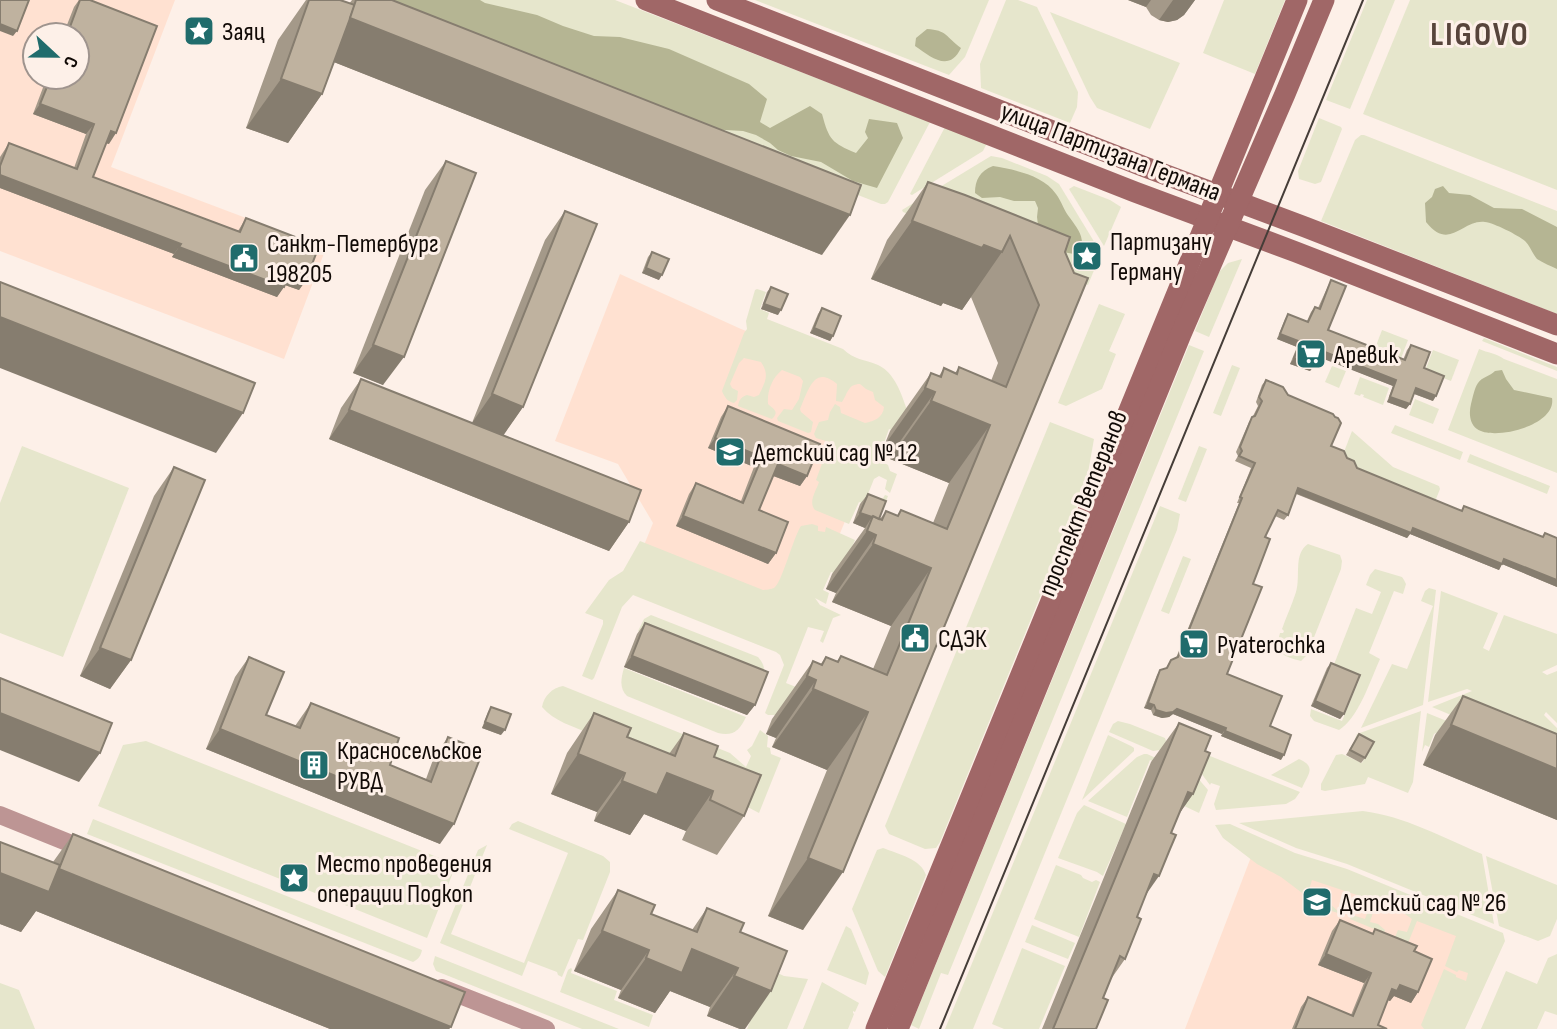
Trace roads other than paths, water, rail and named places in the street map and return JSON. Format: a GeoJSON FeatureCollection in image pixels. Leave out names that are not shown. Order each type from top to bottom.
{"type":"FeatureCollection","features":[{"type":"Feature","properties":{"kind":"main road","name":"улица Партизана Германа"},"geometry":{"type":"LineString","coordinates":[[646,0],[1557,354]]}},
{"type":"Feature","properties":{"kind":"main road","name":"улица Партизана Германа"},"geometry":{"type":"LineString","coordinates":[[717,0],[1557,325]]}},
{"type":"Feature","properties":{"kind":"main road","name":"проспект Ветеранов"},"geometry":{"type":"LineString","coordinates":[[876,1029],[1297,0]]}},
{"type":"Feature","properties":{"kind":"main road","name":"проспект Ветеранов"},"geometry":{"type":"LineString","coordinates":[[898,1029],[1181,334],[1324,0]]}},
{"type":"Feature","properties":{"kind":"street"},"geometry":{"type":"LineString","coordinates":[[0,815],[100,855]]}},
{"type":"Feature","properties":{"kind":"street"},"geometry":{"type":"LineString","coordinates":[[430,984],[546,1029]]}},
{"type":"Feature","properties":{"kind":"tram line"},"geometry":{"type":"LineString","coordinates":[[940,1029],[1363,0]]}},
{"type":"Feature","properties":{"kind":"place","name":"Заяц"},"geometry":{"type":"Point","coordinates":[199,31]}},
{"type":"Feature","properties":{"kind":"place","name":"Партизану Герману"},"geometry":{"type":"Point","coordinates":[1087,256]}},
{"type":"Feature","properties":{"kind":"place","name":"Санкт-Петербург 198205"},"geometry":{"type":"Point","coordinates":[244,258]}},
{"type":"Feature","properties":{"kind":"place","name":"Аревик"},"geometry":{"type":"Point","coordinates":[1311,354]}},
{"type":"Feature","properties":{"kind":"place","name":"Детский сад № 12"},"geometry":{"type":"Point","coordinates":[730,452]}},
{"type":"Feature","properties":{"kind":"place","name":"СДЭК"},"geometry":{"type":"Point","coordinates":[915,638]}},
{"type":"Feature","properties":{"kind":"place","name":"Pyaterochka"},"geometry":{"type":"Point","coordinates":[1194,644]}},
{"type":"Feature","properties":{"kind":"place","name":"Красносельское РУВД"},"geometry":{"type":"Point","coordinates":[314,765]}},
{"type":"Feature","properties":{"kind":"place","name":"Место проведения операции Подкоп"},"geometry":{"type":"Point","coordinates":[294,878]}},
{"type":"Feature","properties":{"kind":"place","name":"Детский сад № 26"},"geometry":{"type":"Point","coordinates":[1317,902]}},
{"type":"Feature","properties":{"kind":"district","name":"LIGOVO"},"geometry":{"type":"Point","coordinates":[1480,33]}}]}
